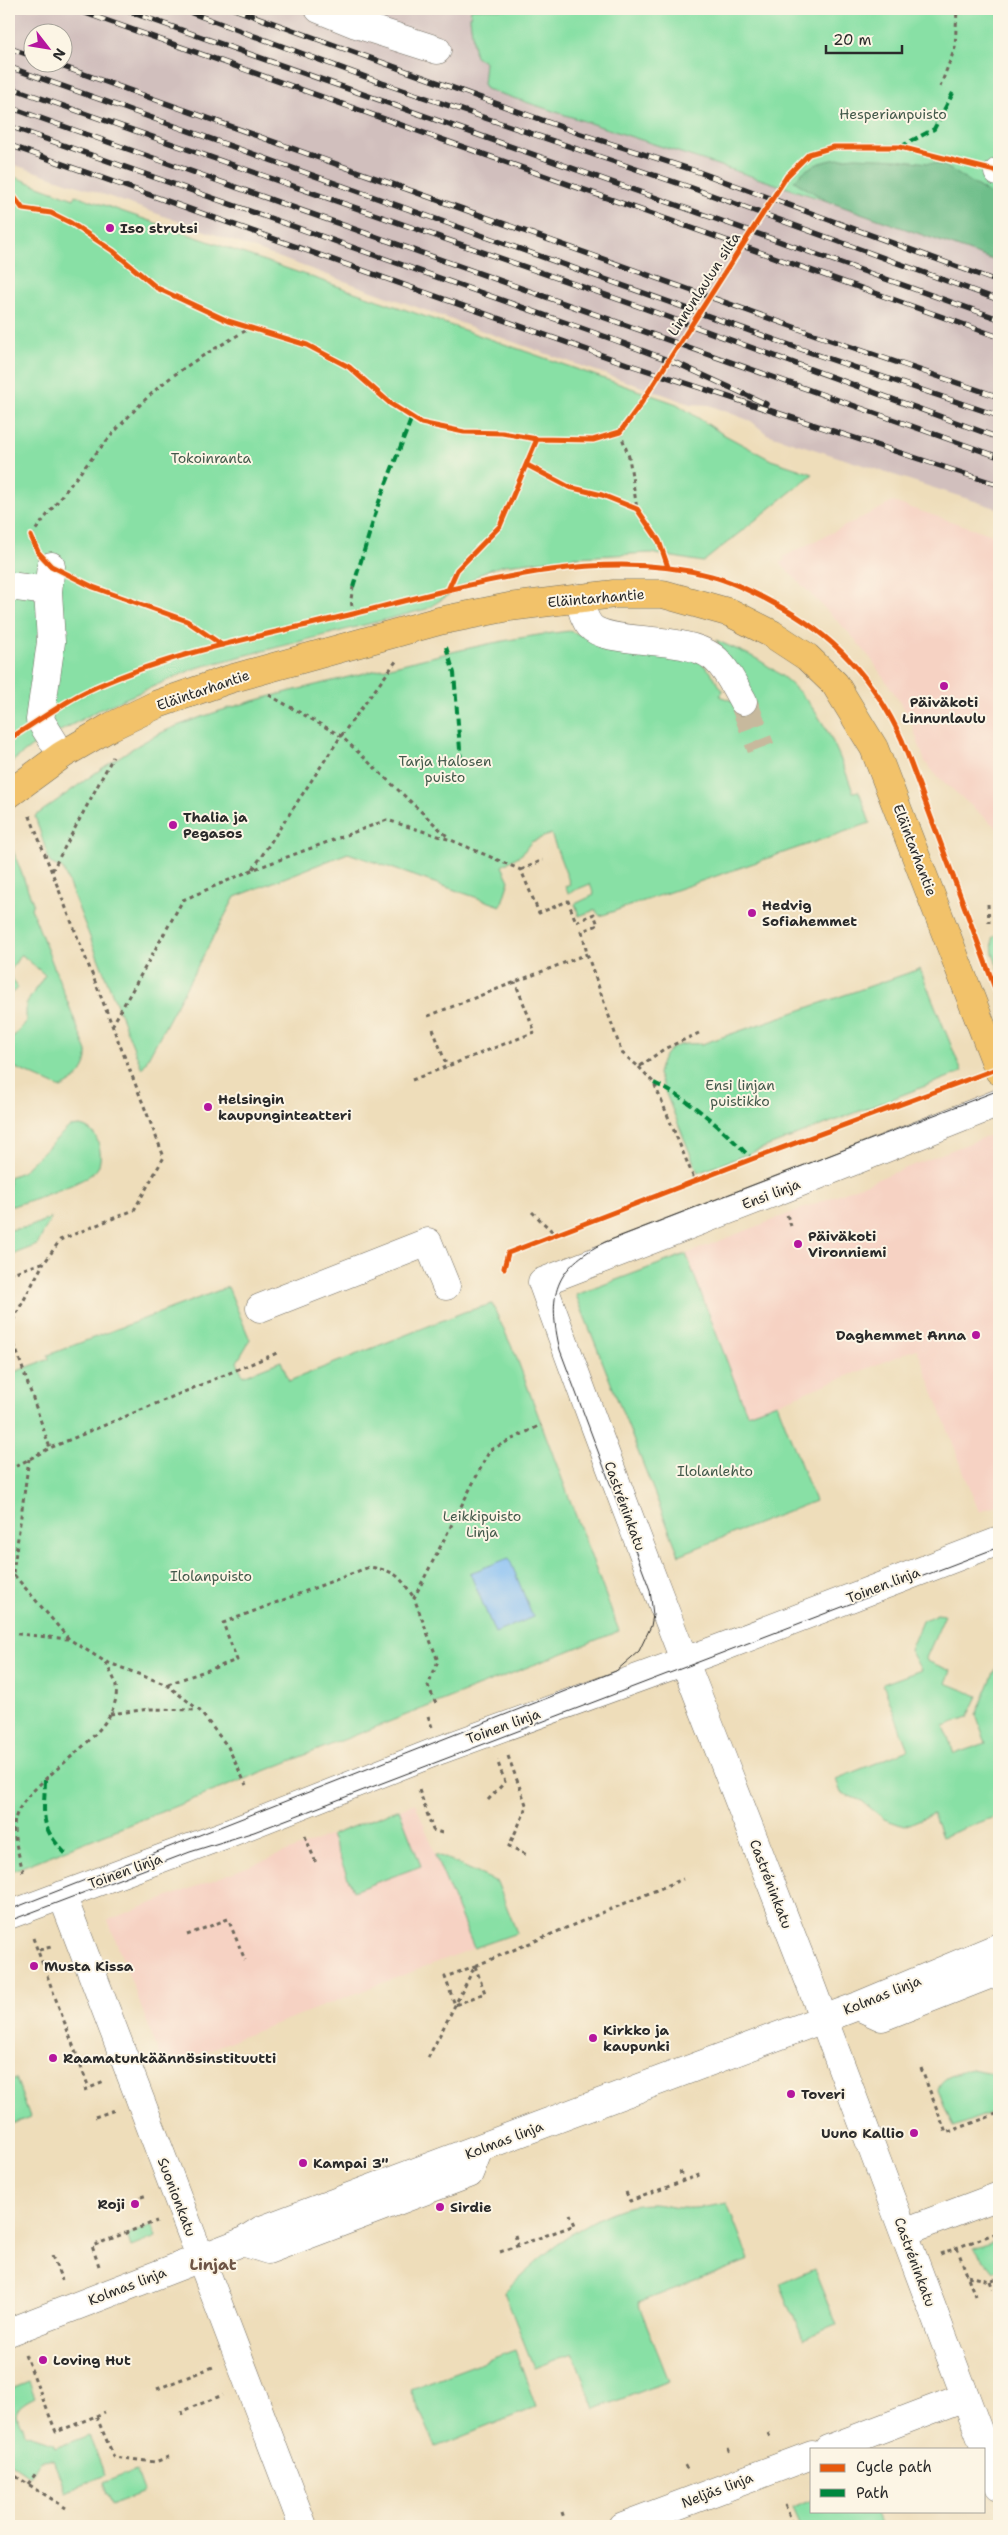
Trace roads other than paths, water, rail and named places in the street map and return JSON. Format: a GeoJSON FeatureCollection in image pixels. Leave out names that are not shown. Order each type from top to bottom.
{"type":"FeatureCollection","features":[{"type":"Feature","properties":{"kind":"main road","name":"Eläintarhantie"},"geometry":{"type":"LineString","coordinates":[[9,794],[62,755],[112,726],[158,704],[230,679],[439,621],[509,607],[614,594],[663,594],[731,613],[772,634],[800,652],[835,684],[874,748],[999,1071]]}},
{"type":"Feature","properties":{"kind":"street"},"geometry":{"type":"LineString","coordinates":[[319,9],[356,24],[438,50]]}},
{"type":"Feature","properties":{"kind":"street"},"geometry":{"type":"LineString","coordinates":[[9,586],[50,578],[51,642],[40,720],[62,755]]}},
{"type":"Feature","properties":{"kind":"street"},"geometry":{"type":"LineString","coordinates":[[579,598],[585,619],[592,628],[606,635],[670,642],[696,648],[713,657],[723,668],[743,701]]}},
{"type":"Feature","properties":{"kind":"street","name":"Ensi linja"},"geometry":{"type":"LineString","coordinates":[[542,1282],[999,1103]]}},
{"type":"Feature","properties":{"kind":"street"},"geometry":{"type":"LineString","coordinates":[[260,1308],[428,1242],[446,1286]]}},
{"type":"Feature","properties":{"kind":"street","name":"Castréninkatu"},"geometry":{"type":"LineString","coordinates":[[542,1282],[667,1619],[685,1660],[823,2019],[984,2448]]}},
{"type":"Feature","properties":{"kind":"street","name":"Toinen linja"},"geometry":{"type":"LineString","coordinates":[[9,1915],[227,1834],[440,1750],[999,1541]]}},
{"type":"Feature","properties":{"kind":"street","name":"Suonionkatu"},"geometry":{"type":"LineString","coordinates":[[62,1895],[199,2258],[303,2526]]}},
{"type":"Feature","properties":{"kind":"street","name":"Kolmas linja"},"geometry":{"type":"LineString","coordinates":[[9,2332],[242,2242],[261,2230],[858,2006],[999,1947]]}},
{"type":"Feature","properties":{"kind":"street"},"geometry":{"type":"LineString","coordinates":[[858,2006],[882,2017],[999,1971]]}},
{"type":"Feature","properties":{"kind":"street"},"geometry":{"type":"LineString","coordinates":[[242,2242],[268,2250],[440,2186],[469,2174],[479,2149]]}},
{"type":"Feature","properties":{"kind":"street"},"geometry":{"type":"LineString","coordinates":[[904,2232],[999,2196]]}},
{"type":"Feature","properties":{"kind":"street"},"geometry":{"type":"LineString","coordinates":[[831,2448],[965,2397]]}},
{"type":"Feature","properties":{"kind":"street","name":"Castréninkatu"},"geometry":{"type":"LineString","coordinates":[[986,2452],[999,2486]]}},
{"type":"Feature","properties":{"kind":"street","name":"Neljäs linja"},"geometry":{"type":"LineString","coordinates":[[623,2526],[810,2456]]}},
{"type":"Feature","properties":{"kind":"water"},"geometry":{"type":"Polygon","coordinates":[[[509,1558],[533,1617],[495,1633],[470,1573],[509,1558]]]}},
{"type":"Feature","properties":{"kind":"tunnel"},"geometry":{"type":"LineString","coordinates":[[743,701],[761,748]]}},
{"type":"Feature","properties":{"kind":"tram line"},"geometry":{"type":"LineString","coordinates":[[9,1910],[616,1671],[639,1651],[651,1626],[653,1615],[650,1590],[560,1350],[554,1314],[558,1285],[565,1273],[575,1262],[605,1242],[999,1090]]}},
{"type":"Feature","properties":{"kind":"tram line"},"geometry":{"type":"LineString","coordinates":[[9,1921],[190,1852],[254,1832],[999,1547]]}},
{"type":"Feature","properties":{"kind":"railway"},"geometry":{"type":"LineString","coordinates":[[74,9],[999,337]]}},
{"type":"Feature","properties":{"kind":"railway"},"geometry":{"type":"LineString","coordinates":[[122,9],[999,319]]}},
{"type":"Feature","properties":{"kind":"railway"},"geometry":{"type":"LineString","coordinates":[[181,9],[382,83],[692,188],[999,300]]}},
{"type":"Feature","properties":{"kind":"railway"},"geometry":{"type":"LineString","coordinates":[[234,9],[578,133],[696,171],[999,282]]}},
{"type":"Feature","properties":{"kind":"railway"},"geometry":{"type":"LineString","coordinates":[[9,48],[22,53]]}},
{"type":"Feature","properties":{"kind":"railway"},"geometry":{"type":"LineString","coordinates":[[9,67],[812,353],[999,416]]}},
{"type":"Feature","properties":{"kind":"railway"},"geometry":{"type":"LineString","coordinates":[[72,70],[819,336],[999,397]]}},
{"type":"Feature","properties":{"kind":"railway"},"geometry":{"type":"LineString","coordinates":[[9,87],[646,309],[999,438]]}},
{"type":"Feature","properties":{"kind":"railway"},"geometry":{"type":"LineString","coordinates":[[9,107],[999,457]]}},
{"type":"Feature","properties":{"kind":"railway"},"geometry":{"type":"LineString","coordinates":[[9,126],[612,339],[681,365],[766,404]]}},
{"type":"Feature","properties":{"kind":"railway"},"geometry":{"type":"LineString","coordinates":[[9,145],[627,364],[999,485]]}},
{"type":"Feature","properties":{"kind":"place","name":"Iso strutsi"},"geometry":{"type":"Point","coordinates":[110,228]}},
{"type":"Feature","properties":{"kind":"place","name":"Päiväkoti Linnunlaulu"},"geometry":{"type":"Point","coordinates":[944,686]}},
{"type":"Feature","properties":{"kind":"place","name":"Thalia ja Pegasos"},"geometry":{"type":"Point","coordinates":[173,825]}},
{"type":"Feature","properties":{"kind":"place","name":"Hedvig Sofiahemmet"},"geometry":{"type":"Point","coordinates":[752,913]}},
{"type":"Feature","properties":{"kind":"place","name":"Helsingin kaupunginteatteri"},"geometry":{"type":"Point","coordinates":[208,1107]}},
{"type":"Feature","properties":{"kind":"place","name":"Päiväkoti Vironniemi"},"geometry":{"type":"Point","coordinates":[798,1244]}},
{"type":"Feature","properties":{"kind":"place","name":"Daghemmet Anna"},"geometry":{"type":"Point","coordinates":[976,1335]}},
{"type":"Feature","properties":{"kind":"place","name":"Musta Kissa"},"geometry":{"type":"Point","coordinates":[34,1966]}},
{"type":"Feature","properties":{"kind":"place","name":"Kirkko ja kaupunki"},"geometry":{"type":"Point","coordinates":[593,2038]}},
{"type":"Feature","properties":{"kind":"place","name":"Raamatunkäännösinstituutti"},"geometry":{"type":"Point","coordinates":[53,2058]}},
{"type":"Feature","properties":{"kind":"place","name":"Toveri"},"geometry":{"type":"Point","coordinates":[791,2094]}},
{"type":"Feature","properties":{"kind":"place","name":"Uuno Kallio"},"geometry":{"type":"Point","coordinates":[914,2133]}},
{"type":"Feature","properties":{"kind":"place","name":"Kampai 3\""},"geometry":{"type":"Point","coordinates":[303,2163]}},
{"type":"Feature","properties":{"kind":"place","name":"Roji"},"geometry":{"type":"Point","coordinates":[135,2204]}},
{"type":"Feature","properties":{"kind":"place","name":"Sirdie"},"geometry":{"type":"Point","coordinates":[440,2207]}},
{"type":"Feature","properties":{"kind":"place","name":"Loving Hut"},"geometry":{"type":"Point","coordinates":[43,2360]}},
{"type":"Feature","properties":{"kind":"district","name":"Linjat"},"geometry":{"type":"Point","coordinates":[213,2264]}},
{"type":"Feature","properties":{"kind":"park label","name":"Hesperianpuisto"},"geometry":{"type":"Point","coordinates":[893,114]}},
{"type":"Feature","properties":{"kind":"park label","name":"Tokoinranta"},"geometry":{"type":"Point","coordinates":[211,458]}},
{"type":"Feature","properties":{"kind":"park label","name":"Tarja Halosen puisto"},"geometry":{"type":"Point","coordinates":[445,770]}},
{"type":"Feature","properties":{"kind":"park label","name":"Ensi linjan puistikko"},"geometry":{"type":"Point","coordinates":[740,1094]}},
{"type":"Feature","properties":{"kind":"park label","name":"Ilolanlehto"},"geometry":{"type":"Point","coordinates":[715,1471]}},
{"type":"Feature","properties":{"kind":"park label","name":"Leikkipuisto Linja"},"geometry":{"type":"Point","coordinates":[482,1524]}},
{"type":"Feature","properties":{"kind":"park label","name":"Ilolanpuisto"},"geometry":{"type":"Point","coordinates":[211,1576]}}]}
